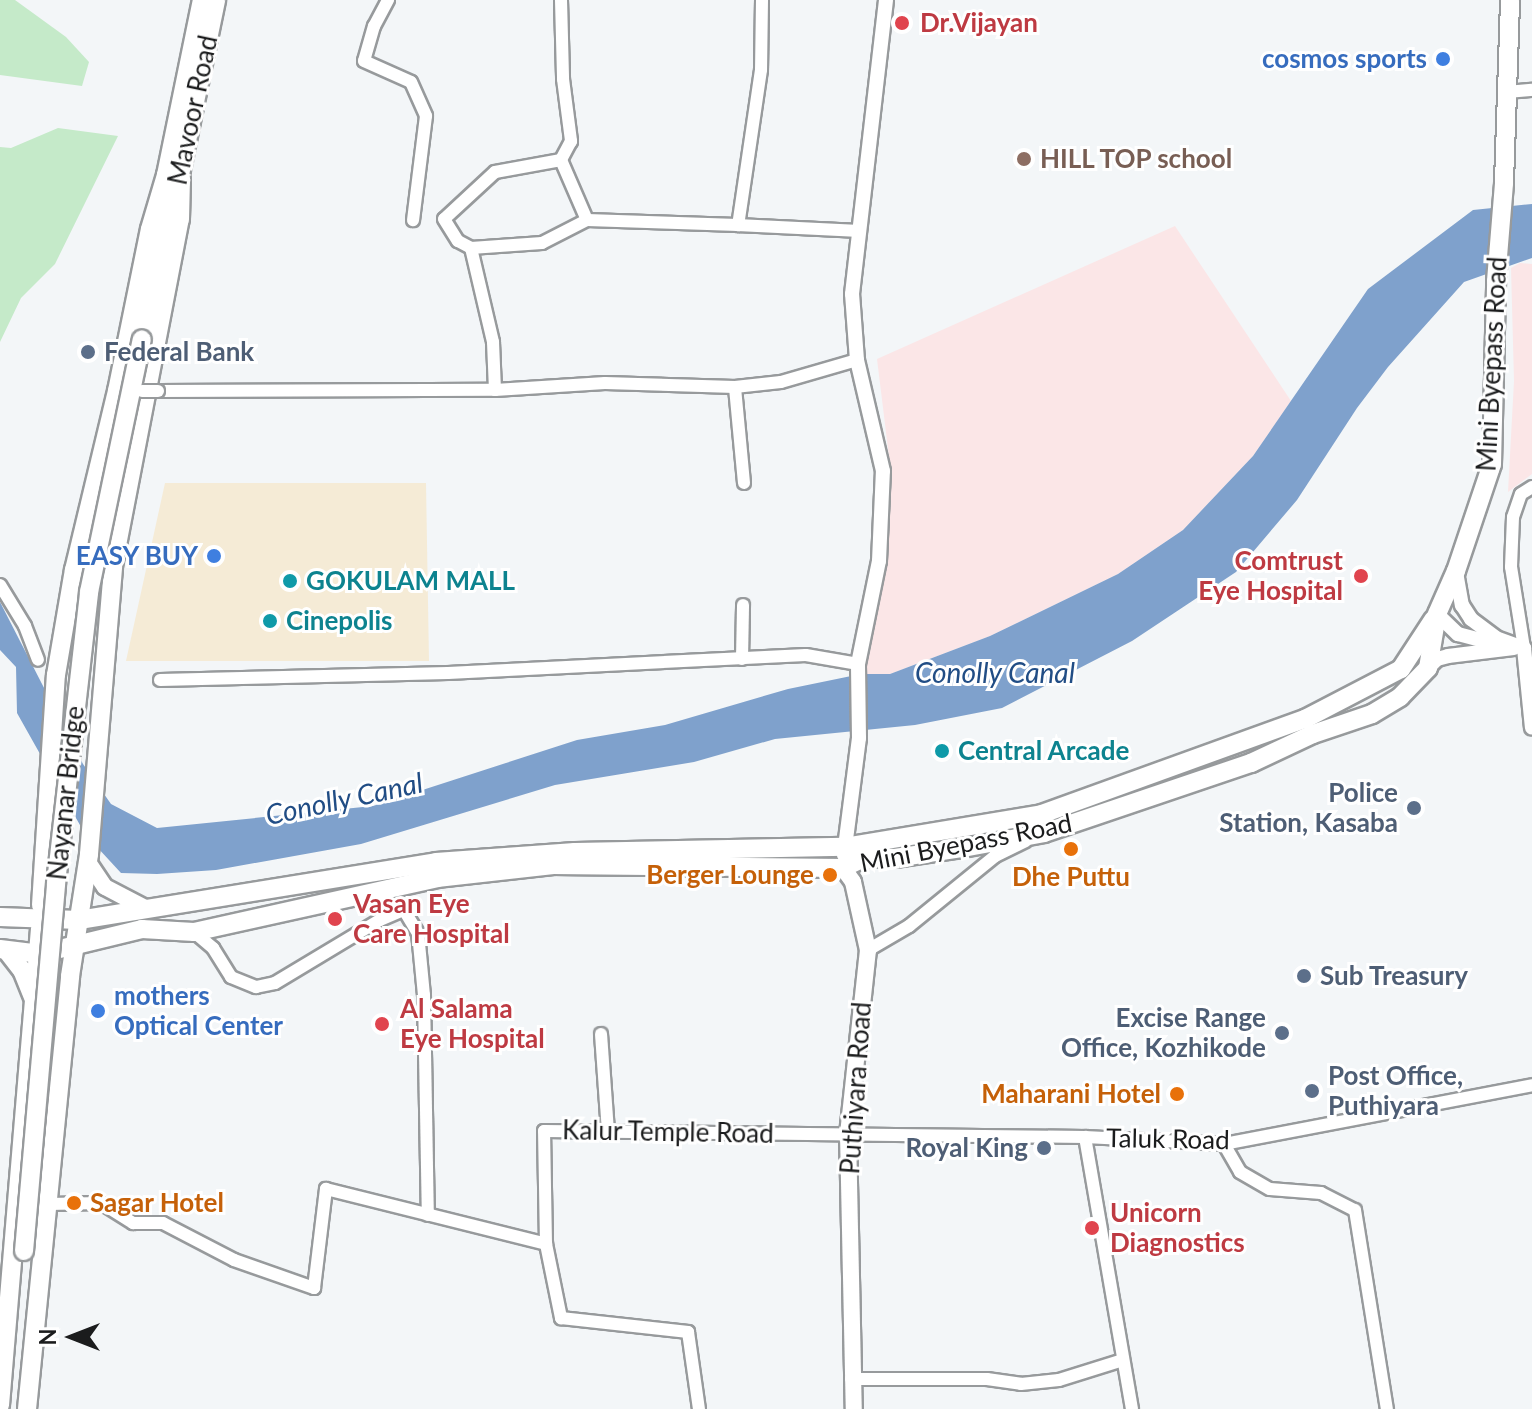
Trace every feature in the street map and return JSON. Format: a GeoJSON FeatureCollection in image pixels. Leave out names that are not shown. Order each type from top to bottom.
{"type":"FeatureCollection","features":[{"type":"Feature","properties":{"kind":"main road","name":"Mavoor Road"},"geometry":{"type":"LineString","coordinates":[[174,176],[202,0]]}},
{"type":"Feature","properties":{"kind":"main road","name":"Mavoor Road"},"geometry":{"type":"LineString","coordinates":[[142,339],[174,176],[216,0]]}},
{"type":"Feature","properties":{"kind":"main road","name":"Mini Byepass Road"},"geometry":{"type":"LineString","coordinates":[[4,950],[39,954],[142,929],[194,932],[437,878],[553,865],[843,868],[866,857],[909,856],[1044,833],[1251,763],[1313,734],[1372,714],[1400,697],[1428,668],[1437,614],[1456,571],[1492,464],[1496,281],[1504,183],[1510,0]]}},
{"type":"Feature","properties":{"kind":"main road"},"geometry":{"type":"LineString","coordinates":[[0,1405],[39,954],[47,778],[56,675],[74,570],[117,391],[150,229],[174,176]]}},
{"type":"Feature","properties":{"kind":"main road"},"geometry":{"type":"LineString","coordinates":[[27,1409],[75,945],[88,858],[113,566],[180,219],[174,176]]}},
{"type":"Feature","properties":{"kind":"main road","name":"Nayanar Bridge"},"geometry":{"type":"LineString","coordinates":[[10,1409],[56,883],[89,592],[142,339]]}},
{"type":"Feature","properties":{"kind":"main road"},"geometry":{"type":"LineString","coordinates":[[0,917],[79,920],[436,862],[575,852],[845,847],[1042,814],[1305,719],[1401,669],[1437,614]]}},
{"type":"Feature","properties":{"kind":"main road"},"geometry":{"type":"LineString","coordinates":[[64,631],[73,620],[85,617],[93,621],[106,643]]}},
{"type":"Feature","properties":{"kind":"main road"},"geometry":{"type":"LineString","coordinates":[[88,858],[105,887],[145,908]]}},
{"type":"Feature","properties":{"kind":"main road","name":"Puthiyara Road"},"geometry":{"type":"LineString","coordinates":[[843,868],[853,882],[868,950],[848,1134],[854,1409]]}},
{"type":"Feature","properties":{"kind":"main road"},"geometry":{"type":"LineString","coordinates":[[4,950],[22,970],[35,1004]]}},
{"type":"Feature","properties":{"kind":"street"},"geometry":{"type":"LineString","coordinates":[[388,0],[374,26],[364,61],[411,82],[426,116],[413,220]]}},
{"type":"Feature","properties":{"kind":"street"},"geometry":{"type":"LineString","coordinates":[[561,0],[563,79],[571,141],[561,160]]}},
{"type":"Feature","properties":{"kind":"street"},"geometry":{"type":"LineString","coordinates":[[738,225],[761,70],[762,0]]}},
{"type":"Feature","properties":{"kind":"street"},"geometry":{"type":"LineString","coordinates":[[843,868],[859,738],[858,664],[879,561],[883,471],[857,360],[852,294],[886,0]]}},
{"type":"Feature","properties":{"kind":"street"},"geometry":{"type":"LineString","coordinates":[[1507,92],[1532,90]]}},
{"type":"Feature","properties":{"kind":"street"},"geometry":{"type":"LineString","coordinates":[[561,160],[495,172],[444,219],[458,241],[471,248],[542,243],[587,220],[859,231]]}},
{"type":"Feature","properties":{"kind":"street"},"geometry":{"type":"LineString","coordinates":[[561,160],[587,220]]}},
{"type":"Feature","properties":{"kind":"street"},"geometry":{"type":"LineString","coordinates":[[471,248],[493,342],[495,390]]}},
{"type":"Feature","properties":{"kind":"street"},"geometry":{"type":"LineString","coordinates":[[139,391],[495,390],[605,383],[735,387],[781,382],[857,360]]}},
{"type":"Feature","properties":{"kind":"street"},"geometry":{"type":"LineString","coordinates":[[735,387],[744,483]]}},
{"type":"Feature","properties":{"kind":"street"},"geometry":{"type":"LineString","coordinates":[[1532,487],[1521,494],[1513,517],[1511,567],[1524,648],[1532,728]]}},
{"type":"Feature","properties":{"kind":"street"},"geometry":{"type":"LineString","coordinates":[[1456,571],[1462,605],[1471,619],[1496,638],[1524,648]]}},
{"type":"Feature","properties":{"kind":"street"},"geometry":{"type":"LineString","coordinates":[[0,585],[25,626],[38,660]]}},
{"type":"Feature","properties":{"kind":"street"},"geometry":{"type":"LineString","coordinates":[[742,659],[743,605]]}},
{"type":"Feature","properties":{"kind":"street"},"geometry":{"type":"LineString","coordinates":[[1437,614],[1458,634],[1524,648]]}},
{"type":"Feature","properties":{"kind":"street"},"geometry":{"type":"LineString","coordinates":[[1428,668],[1437,659],[1448,656],[1483,649],[1524,648]]}},
{"type":"Feature","properties":{"kind":"street"},"geometry":{"type":"LineString","coordinates":[[160,680],[448,673],[806,655],[858,664]]}},
{"type":"Feature","properties":{"kind":"street"},"geometry":{"type":"LineString","coordinates":[[868,950],[909,926],[995,856],[1044,833]]}},
{"type":"Feature","properties":{"kind":"street"},"geometry":{"type":"LineString","coordinates":[[194,932],[213,948],[231,977],[256,987],[275,983],[380,920],[404,910],[418,933],[424,995],[428,1215]]}},
{"type":"Feature","properties":{"kind":"street"},"geometry":{"type":"LineString","coordinates":[[601,1034],[608,1132]]}},
{"type":"Feature","properties":{"kind":"street","name":"Taluk Road"},"geometry":{"type":"LineString","coordinates":[[848,1134],[1085,1137],[1224,1144],[1532,1085]]}},
{"type":"Feature","properties":{"kind":"street","name":"Kalur Temple Road"},"geometry":{"type":"LineString","coordinates":[[546,1244],[544,1131],[848,1134]]}},
{"type":"Feature","properties":{"kind":"street"},"geometry":{"type":"LineString","coordinates":[[1085,1137],[1132,1409]]}},
{"type":"Feature","properties":{"kind":"street"},"geometry":{"type":"LineString","coordinates":[[1224,1144],[1240,1172],[1270,1189],[1321,1193],[1355,1210],[1387,1409]]}},
{"type":"Feature","properties":{"kind":"street"},"geometry":{"type":"LineString","coordinates":[[48,1204],[101,1203],[133,1223],[163,1223],[234,1260],[314,1288],[326,1189],[546,1244],[561,1318],[688,1332],[699,1409]]}},
{"type":"Feature","properties":{"kind":"street"},"geometry":{"type":"LineString","coordinates":[[851,1379],[987,1379],[1021,1384],[1059,1380],[1123,1360]]}},
{"type":"Feature","properties":{"kind":"shaded area"},"geometry":{"type":"Polygon","coordinates":[[[1175,226],[1291,401],[1253,456],[1183,530],[1118,574],[990,636],[890,674],[861,674],[885,564],[891,473],[877,359],[1175,226]]]}},
{"type":"Feature","properties":{"kind":"shaded area"},"geometry":{"type":"Polygon","coordinates":[[[1520,263],[1532,264],[1532,474],[1508,492],[1514,381],[1511,268],[1520,263]]]}},
{"type":"Feature","properties":{"kind":"shaded area","name":"GOKULAM MALL"},"geometry":{"type":"Polygon","coordinates":[[[165,483],[426,483],[429,661],[126,661],[165,483]]]}},
{"type":"Feature","properties":{"kind":"green space"},"geometry":{"type":"Polygon","coordinates":[[[0,0],[15,0],[66,37],[89,62],[82,86],[0,75],[0,0]]]}},
{"type":"Feature","properties":{"kind":"green space"},"geometry":{"type":"Polygon","coordinates":[[[58,128],[118,136],[55,264],[21,298],[0,342],[0,147],[11,148],[58,128]]]}},
{"type":"Feature","properties":{"kind":"water","name":"Conolly Canal"},"geometry":{"type":"Polygon","coordinates":[[[1532,204],[1532,258],[1464,282],[1388,367],[1357,408],[1297,500],[1236,572],[1132,641],[1002,708],[915,725],[775,739],[694,762],[555,785],[361,844],[216,870],[157,874],[121,873],[85,834],[17,713],[16,667],[0,650],[0,602],[83,764],[111,804],[157,828],[373,806],[577,740],[665,725],[788,689],[861,674],[890,674],[990,636],[1118,574],[1183,530],[1253,456],[1368,289],[1473,210],[1532,204]]]}},
{"type":"Feature","properties":{"kind":"place","name":"Dr.Vijayan"},"geometry":{"type":"Point","coordinates":[902,23]}},
{"type":"Feature","properties":{"kind":"place","name":"cosmos sports"},"geometry":{"type":"Point","coordinates":[1443,59]}},
{"type":"Feature","properties":{"kind":"place","name":"HILL TOP school"},"geometry":{"type":"Point","coordinates":[1024,159]}},
{"type":"Feature","properties":{"kind":"place","name":"Federal Bank"},"geometry":{"type":"Point","coordinates":[88,352]}},
{"type":"Feature","properties":{"kind":"place","name":"EASY BUY"},"geometry":{"type":"Point","coordinates":[214,556]}},
{"type":"Feature","properties":{"kind":"place","name":"Comtrust Eye Hospital"},"geometry":{"type":"Point","coordinates":[1361,576]}},
{"type":"Feature","properties":{"kind":"place","name":"GOKULAM MALL"},"geometry":{"type":"Point","coordinates":[290,581]}},
{"type":"Feature","properties":{"kind":"place","name":"Cinepolis"},"geometry":{"type":"Point","coordinates":[270,621]}},
{"type":"Feature","properties":{"kind":"place","name":"Central Arcade"},"geometry":{"type":"Point","coordinates":[942,751]}},
{"type":"Feature","properties":{"kind":"place","name":"Police Station, Kasaba"},"geometry":{"type":"Point","coordinates":[1414,808]}},
{"type":"Feature","properties":{"kind":"place","name":"Dhe Puttu"},"geometry":{"type":"Point","coordinates":[1071,849]}},
{"type":"Feature","properties":{"kind":"place","name":"Berger Lounge"},"geometry":{"type":"Point","coordinates":[830,875]}},
{"type":"Feature","properties":{"kind":"place","name":"Vasan Eye Care Hospital"},"geometry":{"type":"Point","coordinates":[335,919]}},
{"type":"Feature","properties":{"kind":"place","name":"Sub Treasury"},"geometry":{"type":"Point","coordinates":[1304,976]}},
{"type":"Feature","properties":{"kind":"place","name":"mothers Optical Center"},"geometry":{"type":"Point","coordinates":[98,1011]}},
{"type":"Feature","properties":{"kind":"place","name":"Al Salama Eye Hospital"},"geometry":{"type":"Point","coordinates":[382,1024]}},
{"type":"Feature","properties":{"kind":"place","name":"Excise Range Office, Kozhikode"},"geometry":{"type":"Point","coordinates":[1282,1033]}},
{"type":"Feature","properties":{"kind":"place","name":"Post Office, Puthiyara"},"geometry":{"type":"Point","coordinates":[1312,1091]}},
{"type":"Feature","properties":{"kind":"place","name":"Maharani Hotel"},"geometry":{"type":"Point","coordinates":[1177,1094]}},
{"type":"Feature","properties":{"kind":"place","name":"Royal King"},"geometry":{"type":"Point","coordinates":[1044,1148]}},
{"type":"Feature","properties":{"kind":"place","name":"Sagar Hotel"},"geometry":{"type":"Point","coordinates":[74,1203]}},
{"type":"Feature","properties":{"kind":"place","name":"Unicorn Diagnostics"},"geometry":{"type":"Point","coordinates":[1092,1228]}}]}
